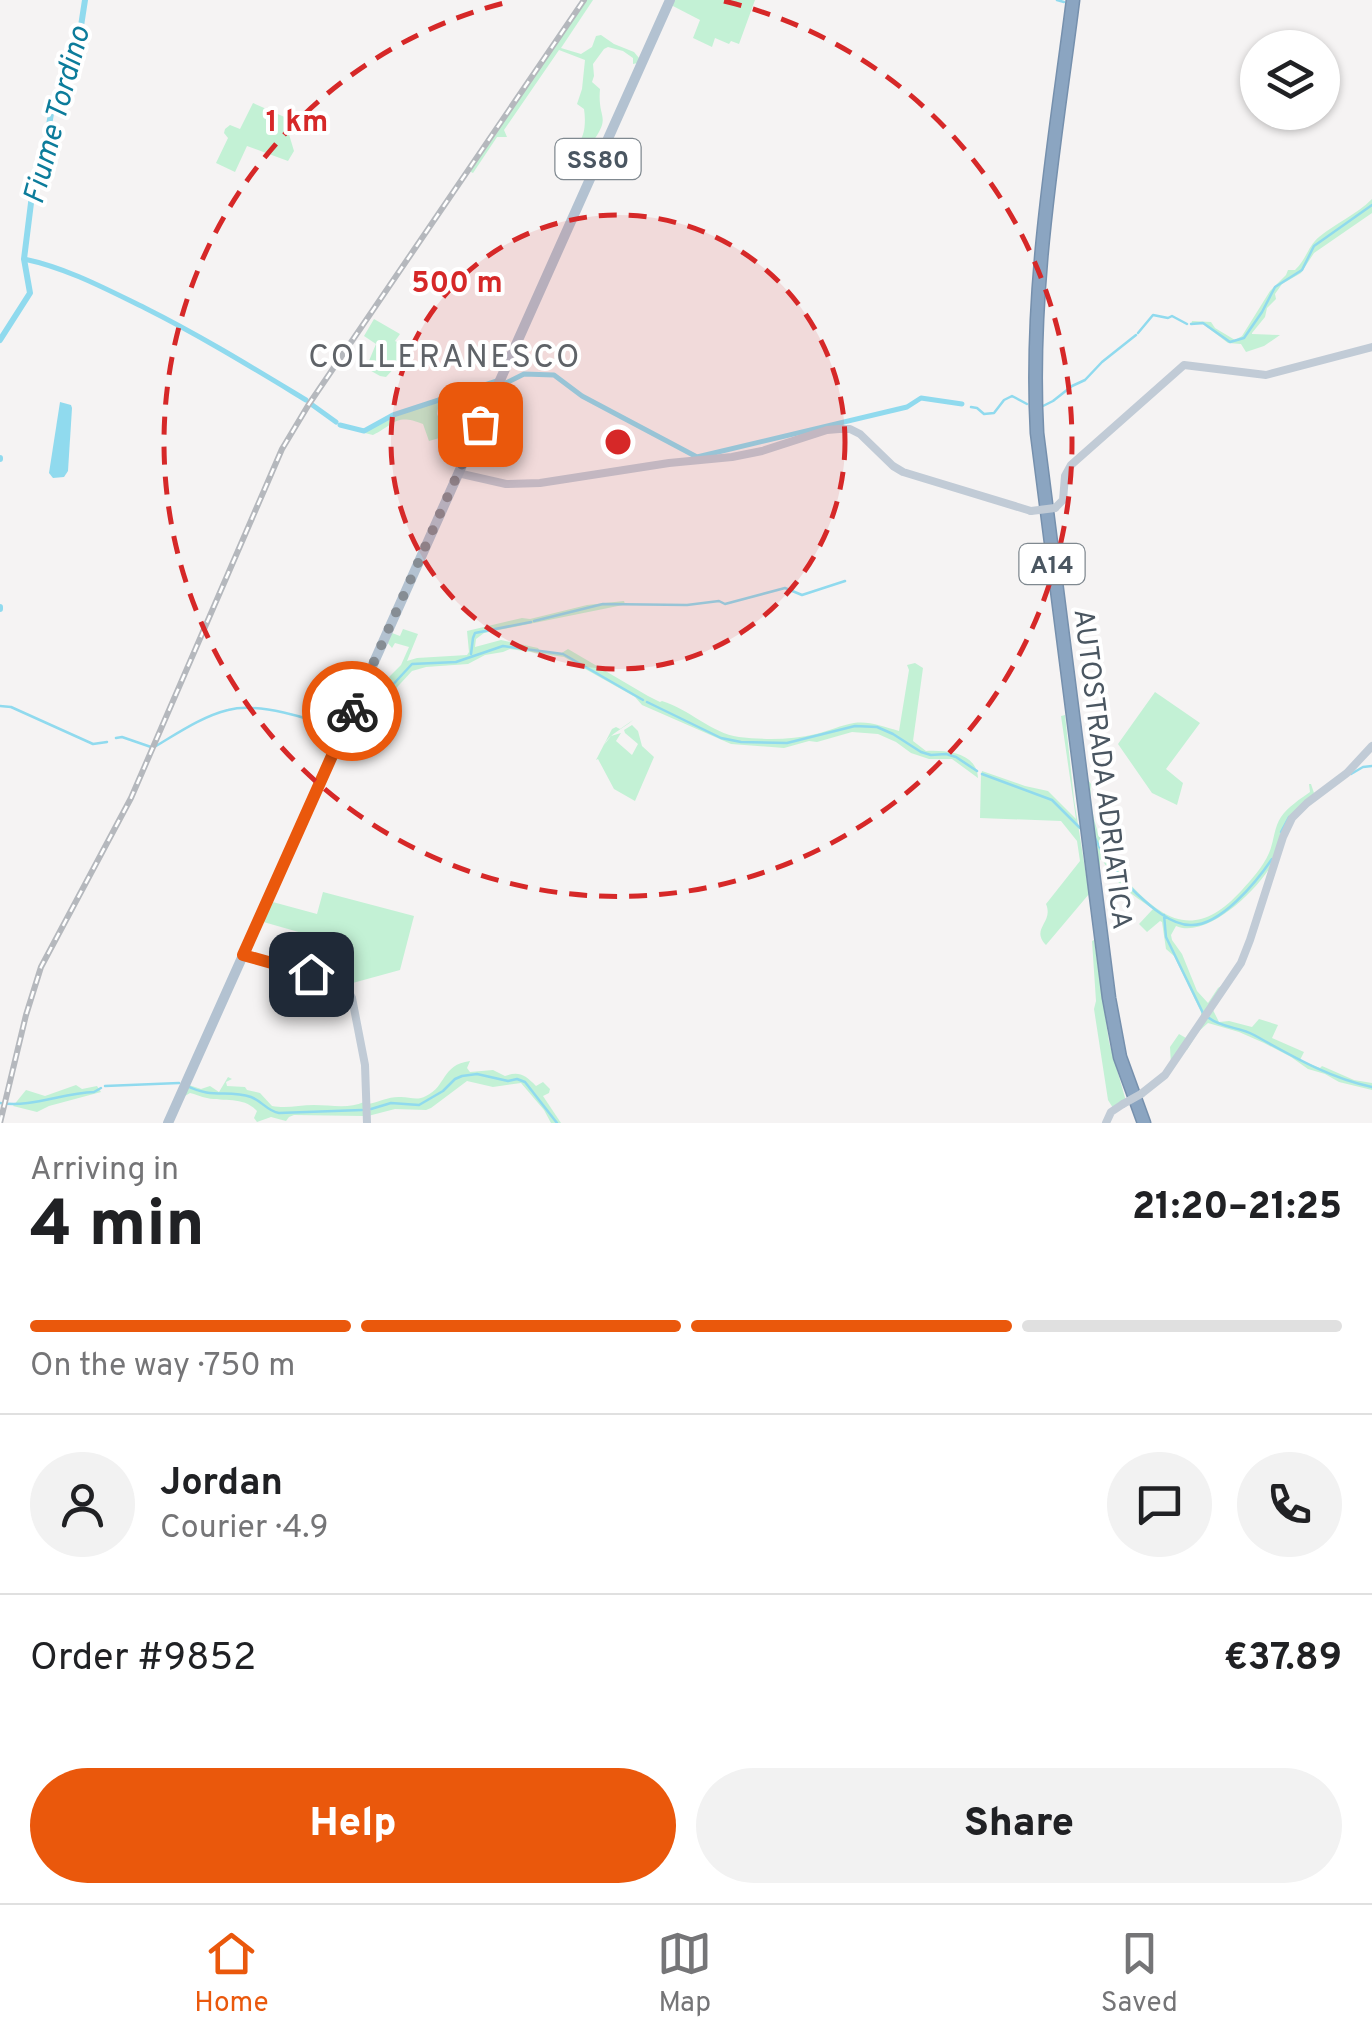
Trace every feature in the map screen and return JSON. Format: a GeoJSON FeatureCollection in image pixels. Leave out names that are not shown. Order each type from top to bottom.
{"type":"FeatureCollection","features":[{"type":"Feature","properties":{"kind":"highway","name":"AUTOSTRADA ADRIATICA"},"geometry":{"type":"LineString","coordinates":[[1071,0],[1037,300],[1037,433],[1109,998],[1120,1057],[1142,1123]]}},
{"type":"Feature","properties":{"kind":"main road","name":"SS80"},"geometry":{"type":"LineString","coordinates":[[168,1123],[249,957],[342,732],[453,483],[466,471],[499,382],[670,0]]}},
{"type":"Feature","properties":{"kind":"street"},"geometry":{"type":"LineString","coordinates":[[466,471],[516,485],[582,478],[732,457],[839,429],[860,434],[903,472],[1031,511],[1055,508],[1063,500],[1065,476],[1071,465],[1184,365],[1266,375],[1372,347]]}},
{"type":"Feature","properties":{"kind":"street"},"geometry":{"type":"LineString","coordinates":[[1106,1123],[1112,1112],[1164,1075],[1240,963],[1292,818],[1372,746]]}},
{"type":"Feature","properties":{"kind":"street"},"geometry":{"type":"LineString","coordinates":[[249,957],[346,986],[352,998],[365,1065],[367,1123]]}},
{"type":"Feature","properties":{"kind":"green space"},"geometry":{"type":"Polygon","coordinates":[[[586,0],[593,0],[561,48],[581,54],[601,35],[639,58],[633,64],[633,58],[623,51],[608,47],[593,64],[592,82],[600,89],[603,118],[596,137],[588,148],[582,145],[577,151],[568,149],[584,133],[584,109],[577,104],[585,60],[559,50],[504,130],[507,137],[497,137],[473,173],[469,171],[586,0]]]}},
{"type":"Feature","properties":{"kind":"green space"},"geometry":{"type":"Polygon","coordinates":[[[673,0],[755,0],[739,44],[715,38],[712,47],[693,38],[700,20],[671,5],[673,0]]]}},
{"type":"Feature","properties":{"kind":"green space"},"geometry":{"type":"Polygon","coordinates":[[[253,103],[289,119],[294,151],[288,161],[247,146],[235,172],[216,163],[228,138],[225,129],[230,125],[240,129],[253,103]]]}},
{"type":"Feature","properties":{"kind":"green space"},"geometry":{"type":"Polygon","coordinates":[[[1372,199],[1372,213],[1314,253],[1301,273],[1282,284],[1252,333],[1280,335],[1246,352],[1241,344],[1228,343],[1203,324],[1191,325],[1192,321],[1211,322],[1235,340],[1242,336],[1270,291],[1288,270],[1299,266],[1315,241],[1372,199]]]}},
{"type":"Feature","properties":{"kind":"green space"},"geometry":{"type":"Polygon","coordinates":[[[374,319],[400,334],[395,341],[411,350],[386,377],[366,368],[376,344],[364,336],[374,319]]]}},
{"type":"Feature","properties":{"kind":"green space"},"geometry":{"type":"Polygon","coordinates":[[[496,382],[495,387],[478,390],[438,408],[443,437],[429,441],[423,424],[407,420],[396,421],[373,435],[340,427],[364,432],[395,415],[496,382]]]}},
{"type":"Feature","properties":{"kind":"green space"},"geometry":{"type":"Polygon","coordinates":[[[624,601],[623,605],[484,633],[476,639],[475,647],[501,640],[560,654],[568,649],[648,696],[719,731],[758,739],[807,736],[860,723],[899,731],[907,665],[915,663],[923,668],[913,741],[926,751],[967,758],[978,778],[952,759],[929,759],[911,753],[878,734],[852,732],[784,748],[731,744],[642,705],[635,697],[564,657],[510,649],[468,664],[412,671],[353,735],[342,740],[390,684],[389,677],[401,665],[409,647],[395,643],[392,648],[387,642],[392,633],[400,636],[403,629],[418,634],[407,661],[467,655],[467,631],[587,605],[624,601]]]}},
{"type":"Feature","properties":{"kind":"green space"},"geometry":{"type":"Polygon","coordinates":[[[1155,692],[1200,723],[1166,769],[1183,783],[1177,805],[1152,793],[1118,744],[1155,692]]]}},
{"type":"Feature","properties":{"kind":"green space"},"geometry":{"type":"Polygon","coordinates":[[[1075,713],[1079,713],[1095,824],[1105,849],[1128,882],[1170,916],[1198,920],[1226,905],[1264,863],[1284,813],[1310,792],[1309,784],[1314,793],[1288,822],[1275,859],[1246,896],[1218,918],[1189,928],[1176,926],[1171,935],[1197,991],[1208,1003],[1224,984],[1171,1065],[1170,1047],[1179,1034],[1186,1038],[1201,1012],[1174,956],[1166,949],[1162,922],[1147,932],[1139,924],[1153,909],[1118,882],[1102,859],[1100,894],[1075,713]]]}},
{"type":"Feature","properties":{"kind":"green space"},"geometry":{"type":"Polygon","coordinates":[[[1065,715],[1089,894],[1046,945],[1040,934],[1048,911],[1046,904],[1080,861],[1077,841],[1061,821],[980,818],[981,775],[982,771],[1048,791],[1076,819],[1061,716],[1065,715]]]}},
{"type":"Feature","properties":{"kind":"green space"},"geometry":{"type":"Polygon","coordinates":[[[633,720],[611,736],[621,733],[616,741],[632,755],[638,744],[624,730],[632,725],[642,746],[654,757],[635,801],[614,789],[596,760],[612,729],[620,729],[633,720]]]}},
{"type":"Feature","properties":{"kind":"green space"},"geometry":{"type":"Polygon","coordinates":[[[323,892],[414,916],[400,970],[349,984],[324,976],[330,941],[260,921],[269,901],[317,914],[323,892]]]}},
{"type":"Feature","properties":{"kind":"green space"},"geometry":{"type":"Polygon","coordinates":[[[1094,940],[1109,1042],[1126,1101],[1113,1108],[1108,1100],[1094,1009],[1094,940]]]}},
{"type":"Feature","properties":{"kind":"green space"},"geometry":{"type":"Polygon","coordinates":[[[1212,1008],[1219,1022],[1252,1027],[1259,1019],[1278,1025],[1272,1038],[1304,1052],[1300,1060],[1372,1083],[1372,1090],[1339,1082],[1264,1043],[1208,1023],[1184,1049],[1212,1008]]]}},
{"type":"Feature","properties":{"kind":"green space"},"geometry":{"type":"Polygon","coordinates":[[[470,1061],[470,1072],[493,1070],[505,1076],[522,1075],[536,1086],[543,1082],[550,1089],[543,1096],[561,1123],[551,1123],[521,1083],[493,1087],[467,1081],[426,1110],[395,1109],[368,1116],[368,1104],[393,1097],[423,1097],[433,1092],[454,1067],[470,1061]]]}},
{"type":"Feature","properties":{"kind":"green space"},"geometry":{"type":"Polygon","coordinates":[[[228,1077],[232,1079],[226,1082],[227,1086],[260,1093],[272,1106],[346,1106],[364,1102],[363,1116],[294,1115],[286,1121],[271,1117],[257,1122],[257,1111],[246,1103],[190,1093],[185,1096],[189,1085],[201,1089],[210,1086],[219,1092],[228,1077]]]}},
{"type":"Feature","properties":{"kind":"green space"},"geometry":{"type":"Polygon","coordinates":[[[76,1085],[82,1089],[97,1086],[101,1092],[37,1112],[13,1106],[26,1090],[45,1096],[76,1085]]]}},
{"type":"Feature","properties":{"kind":"water"},"geometry":{"type":"Polygon","coordinates":[[[60,402],[72,408],[68,471],[64,477],[53,478],[49,473],[60,402]]]}},
{"type":"Feature","properties":{"kind":"waterway","name":"Fiume Tordino"},"geometry":{"type":"LineString","coordinates":[[0,340],[30,293],[24,259],[33,187],[52,108],[75,65],[85,0]]}},
{"type":"Feature","properties":{"kind":"waterway"},"geometry":{"type":"LineString","coordinates":[[1057,0],[1064,2]]}},
{"type":"Feature","properties":{"kind":"waterway"},"geometry":{"type":"LineString","coordinates":[[1191,324],[1203,323],[1230,342],[1244,338],[1275,287],[1302,270],[1314,246],[1372,205]]}},
{"type":"Feature","properties":{"kind":"waterway"},"geometry":{"type":"LineString","coordinates":[[24,259],[71,273],[145,308],[306,400]]}},
{"type":"Feature","properties":{"kind":"waterway"},"geometry":{"type":"LineString","coordinates":[[1138,333],[1153,315],[1172,316],[1187,324]]}},
{"type":"Feature","properties":{"kind":"waterway"},"geometry":{"type":"LineString","coordinates":[[1043,406],[1085,380],[1136,335]]}},
{"type":"Feature","properties":{"kind":"waterway"},"geometry":{"type":"LineString","coordinates":[[340,425],[364,431],[393,415],[497,381],[506,383],[524,374],[554,375],[582,396],[697,457],[907,407],[921,398],[962,404]]}},
{"type":"Feature","properties":{"kind":"waterway"},"geometry":{"type":"LineString","coordinates":[[971,407],[984,414],[994,413],[1012,396],[1027,404]]}},
{"type":"Feature","properties":{"kind":"waterway"},"geometry":{"type":"LineString","coordinates":[[311,404],[336,422]]}},
{"type":"Feature","properties":{"kind":"waterway"},"geometry":{"type":"LineString","coordinates":[[534,621],[603,604],[725,604],[785,588],[802,595],[845,581]]}},
{"type":"Feature","properties":{"kind":"waterway"},"geometry":{"type":"LineString","coordinates":[[471,654],[475,633],[531,622]]}},
{"type":"Feature","properties":{"kind":"waterway"},"geometry":{"type":"LineString","coordinates":[[345,733],[412,664],[456,662],[503,646],[563,654],[643,700]]}},
{"type":"Feature","properties":{"kind":"waterway"},"geometry":{"type":"LineString","coordinates":[[647,702],[721,738],[741,742],[787,743],[855,726],[877,727],[921,752],[956,757],[977,771]]}},
{"type":"Feature","properties":{"kind":"waterway"},"geometry":{"type":"LineString","coordinates":[[0,706],[11,707],[93,744],[107,742]]}},
{"type":"Feature","properties":{"kind":"waterway"},"geometry":{"type":"LineString","coordinates":[[156,746],[209,716],[240,708],[284,712],[337,730]]}},
{"type":"Feature","properties":{"kind":"waterway"},"geometry":{"type":"LineString","coordinates":[[116,738],[151,747]]}},
{"type":"Feature","properties":{"kind":"waterway"},"geometry":{"type":"LineString","coordinates":[[1351,774],[1372,766]]}},
{"type":"Feature","properties":{"kind":"waterway"},"geometry":{"type":"LineString","coordinates":[[982,774],[1052,800],[1080,828]]}},
{"type":"Feature","properties":{"kind":"waterway"},"geometry":{"type":"LineString","coordinates":[[1281,832],[1289,817]]}},
{"type":"Feature","properties":{"kind":"waterway"},"geometry":{"type":"LineString","coordinates":[[1095,838],[1113,868],[1137,894],[1161,914],[1190,925],[1202,924],[1225,911],[1272,859]]}},
{"type":"Feature","properties":{"kind":"waterway"},"geometry":{"type":"LineString","coordinates":[[1164,915],[1166,937],[1203,1013]]}},
{"type":"Feature","properties":{"kind":"waterway"},"geometry":{"type":"LineString","coordinates":[[1209,1018],[1249,1032],[1326,1072],[1372,1087]]}},
{"type":"Feature","properties":{"kind":"waterway"},"geometry":{"type":"LineString","coordinates":[[371,1109],[391,1103],[419,1105],[455,1079],[477,1074],[525,1082],[557,1123]]}},
{"type":"Feature","properties":{"kind":"waterway"},"geometry":{"type":"LineString","coordinates":[[105,1086],[179,1083]]}},
{"type":"Feature","properties":{"kind":"waterway"},"geometry":{"type":"LineString","coordinates":[[187,1086],[204,1092],[251,1097],[279,1113],[362,1110]]}},
{"type":"Feature","properties":{"kind":"waterway"},"geometry":{"type":"LineString","coordinates":[[0,1103],[35,1102],[101,1088]]}},
{"type":"Feature","properties":{"kind":"railway"},"geometry":{"type":"LineString","coordinates":[[0,1123],[41,967],[131,798],[282,449],[584,0]]}},
{"type":"Feature","properties":{"kind":"way so far"},"geometry":{"type":"LineString","coordinates":[[352,711],[480,424]]}},
{"type":"Feature","properties":{"kind":"district","name":"COLLERANESCO"},"geometry":{"type":"Point","coordinates":[445,356]}},
{"type":"Feature","properties":{"kind":"route"},"geometry":{"type":"LineString","coordinates":[[311,974],[243,955],[352,711]]}}]}
